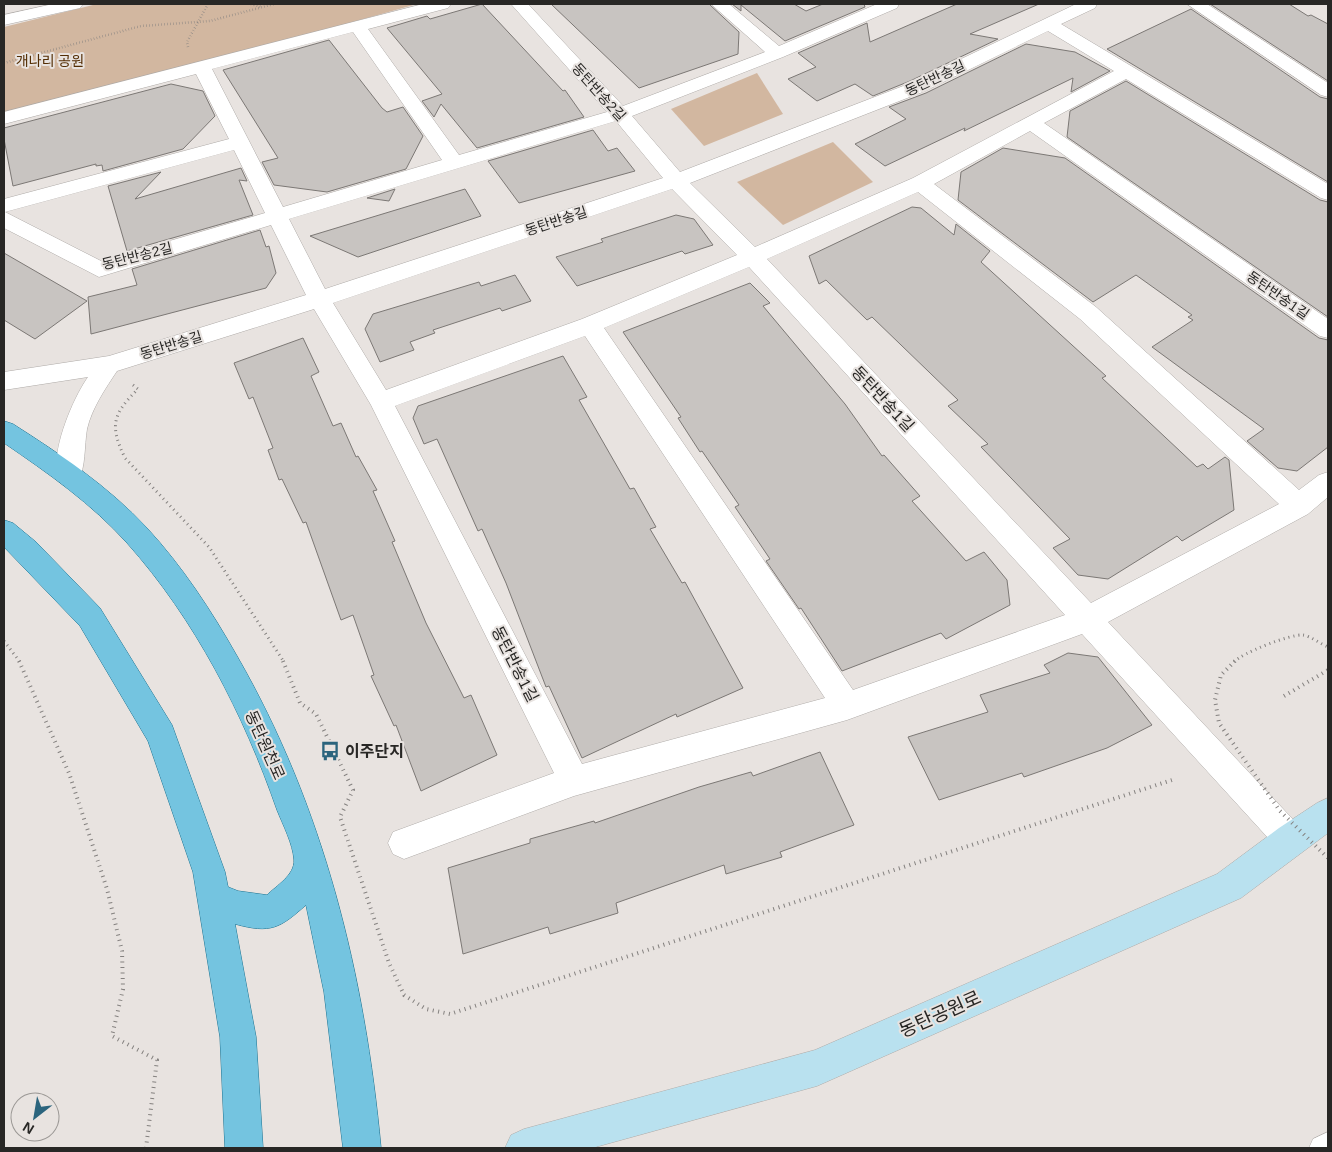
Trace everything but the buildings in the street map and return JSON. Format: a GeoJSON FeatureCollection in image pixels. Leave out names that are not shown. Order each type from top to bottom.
{"type":"FeatureCollection","features":[{"type":"Feature","properties":{"kind":"main road","name":"동탄원천로"},"geometry":{"type":"LineString","coordinates":[[4,431],[69,475],[111,510],[151,552],[186,598],[213,641],[265,741],[311,861],[331,940],[344,1010],[362,1148]]}},
{"type":"Feature","properties":{"kind":"main road"},"geometry":{"type":"LineString","coordinates":[[4,532],[26,550],[90,617],[161,735],[209,872],[238,1037],[244,1148]]}},
{"type":"Feature","properties":{"kind":"main road","name":"동탄공원로"},"geometry":{"type":"LineString","coordinates":[[524,1148],[816,1068],[1229,886],[1290,839],[1328,814]]}},
{"type":"Feature","properties":{"kind":"main road"},"geometry":{"type":"LineString","coordinates":[[213,897],[237,908],[272,912],[300,888],[311,861]]}},
{"type":"Feature","properties":{"kind":"street"},"geometry":{"type":"LineString","coordinates":[[4,20],[74,4]]}},
{"type":"Feature","properties":{"kind":"street"},"geometry":{"type":"LineString","coordinates":[[4,118],[442,4]]}},
{"type":"Feature","properties":{"kind":"street","name":"동탄반송2길"},"geometry":{"type":"LineString","coordinates":[[519,4],[620,114],[676,181]]}},
{"type":"Feature","properties":{"kind":"street"},"geometry":{"type":"LineString","coordinates":[[719,4],[777,53]]}},
{"type":"Feature","properties":{"kind":"street","name":"동탄반송2길"},"geometry":{"type":"LineString","coordinates":[[4,219],[99,269],[620,114],[777,53],[891,4]]}},
{"type":"Feature","properties":{"kind":"street","name":"동탄반송길"},"geometry":{"type":"LineString","coordinates":[[4,382],[109,365],[319,299],[676,181],[918,88],[1089,4]]}},
{"type":"Feature","properties":{"kind":"street"},"geometry":{"type":"LineString","coordinates":[[1196,4],[1328,91]]}},
{"type":"Feature","properties":{"kind":"street"},"geometry":{"type":"LineString","coordinates":[[1049,24],[1328,193]]}},
{"type":"Feature","properties":{"kind":"street"},"geometry":{"type":"LineString","coordinates":[[358,27],[455,164]]}},
{"type":"Feature","properties":{"kind":"street"},"geometry":{"type":"LineString","coordinates":[[196,68],[240,142],[319,299]]}},
{"type":"Feature","properties":{"kind":"street"},"geometry":{"type":"LineString","coordinates":[[382,402],[590,325],[752,258],[920,183],[1127,71]]}},
{"type":"Feature","properties":{"kind":"street","name":"동탄반송1길"},"geometry":{"type":"LineString","coordinates":[[1031,123],[1328,330]]}},
{"type":"Feature","properties":{"kind":"street"},"geometry":{"type":"LineString","coordinates":[[4,206],[240,142]]}},
{"type":"Feature","properties":{"kind":"street","name":"동탄반송1길"},"geometry":{"type":"LineString","coordinates":[[676,181],[752,258],[1290,839]]}},
{"type":"Feature","properties":{"kind":"street"},"geometry":{"type":"LineString","coordinates":[[920,183],[1088,313],[1299,506]]}},
{"type":"Feature","properties":{"kind":"street","name":"동탄반송1길"},"geometry":{"type":"LineString","coordinates":[[319,299],[382,402],[574,781]]}},
{"type":"Feature","properties":{"kind":"street"},"geometry":{"type":"LineString","coordinates":[[590,325],[847,706]]}},
{"type":"Feature","properties":{"kind":"street"},"geometry":{"type":"LineString","coordinates":[[69,475],[75,428],[88,394],[109,365]]}},
{"type":"Feature","properties":{"kind":"street"},"geometry":{"type":"LineString","coordinates":[[404,843],[574,781],[847,706],[1086,620],[1299,506],[1328,482]]}},
{"type":"Feature","properties":{"kind":"lane"},"geometry":{"type":"LineString","coordinates":[[1322,1148],[1328,1145]]}},
{"type":"Feature","properties":{"kind":"path"},"geometry":{"type":"LineString","coordinates":[[196,68],[187,42],[208,4]]}},
{"type":"Feature","properties":{"kind":"path"},"geometry":{"type":"LineString","coordinates":[[250,4],[262,7]]}},
{"type":"Feature","properties":{"kind":"path"},"geometry":{"type":"LineString","coordinates":[[4,63],[141,26],[210,22],[274,4]]}},
{"type":"Feature","properties":{"kind":"path"},"geometry":{"type":"LineString","coordinates":[[109,365],[138,389],[123,404],[114,421],[116,440],[125,458],[209,547],[282,658],[300,703],[316,714],[353,790],[340,817],[389,963],[404,995],[426,1009],[450,1014],[1172,780]]}},
{"type":"Feature","properties":{"kind":"path"},"geometry":{"type":"LineString","coordinates":[[1328,647],[1303,635],[1267,644],[1238,657],[1221,675],[1215,700],[1219,723],[1280,811],[1328,858]]}},
{"type":"Feature","properties":{"kind":"path"},"geometry":{"type":"LineString","coordinates":[[4,641],[18,658],[69,773],[106,889],[122,951],[123,989],[112,1036],[157,1060],[146,1148]]}},
{"type":"Feature","properties":{"kind":"path"},"geometry":{"type":"LineString","coordinates":[[1284,696],[1328,670]]}},
{"type":"Feature","properties":{"kind":"green space","name":"개나리 공원"},"geometry":{"type":"Polygon","coordinates":[[[97,4],[417,4],[4,120],[4,27],[97,4]]]}},
{"type":"Feature","properties":{"kind":"green space"},"geometry":{"type":"Polygon","coordinates":[[[757,73],[783,114],[704,146],[671,109],[757,73]]]}},
{"type":"Feature","properties":{"kind":"green space"},"geometry":{"type":"Polygon","coordinates":[[[833,142],[873,182],[783,225],[737,182],[833,142]]]}},
{"type":"Feature","properties":{"kind":"place","name":"이주단지"},"geometry":{"type":"Point","coordinates":[330,751]}}]}
